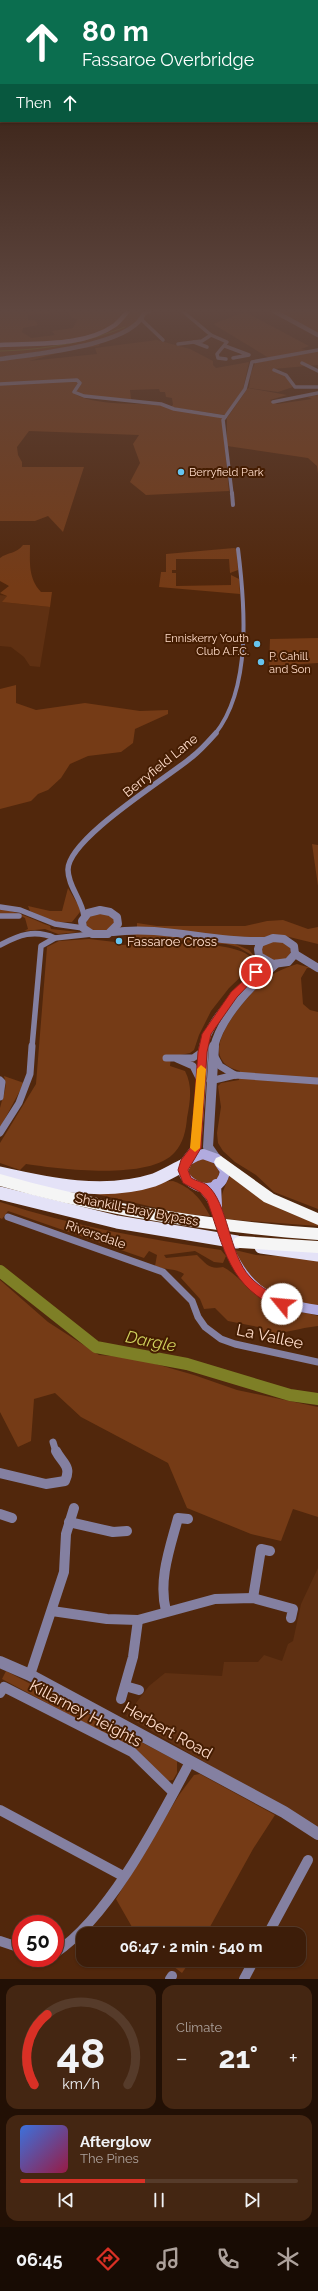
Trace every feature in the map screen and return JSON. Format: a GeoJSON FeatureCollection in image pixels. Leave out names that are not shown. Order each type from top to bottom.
{"type":"FeatureCollection","features":[{"type":"Feature","properties":{"kind":"highway"},"geometry":{"type":"LineString","coordinates":[[218,1160],[269,1198],[318,1219]]}},
{"type":"Feature","properties":{"kind":"highway"},"geometry":{"type":"LineString","coordinates":[[0,1173],[42,1183],[105,1187],[152,1180],[185,1163]]}},
{"type":"Feature","properties":{"kind":"highway","name":"Shankill-Bray Bypass"},"geometry":{"type":"LineString","coordinates":[[0,1180],[61,1198],[128,1212],[253,1229],[318,1234]]}},
{"type":"Feature","properties":{"kind":"highway","name":"Shankill-Bray Bypass"},"geometry":{"type":"LineString","coordinates":[[0,1193],[49,1208],[235,1247],[318,1247]]}},
{"type":"Feature","properties":{"kind":"highway"},"geometry":{"type":"LineString","coordinates":[[235,1247],[318,1255]]}},
{"type":"Feature","properties":{"kind":"main road"},"geometry":{"type":"LineString","coordinates":[[197,1155],[210,1155],[218,1160],[224,1172],[223,1176],[216,1184],[203,1188],[197,1187],[186,1180],[184,1176],[185,1163],[197,1155]]}},
{"type":"Feature","properties":{"kind":"main road"},"geometry":{"type":"LineString","coordinates":[[216,1184],[218,1213]]}},
{"type":"Feature","properties":{"kind":"main road"},"geometry":{"type":"LineString","coordinates":[[203,1188],[211,1198],[235,1247],[235,1266],[245,1280],[256,1290],[282,1304],[318,1310]]}},
{"type":"Feature","properties":{"kind":"street"},"geometry":{"type":"LineString","coordinates":[[134,401],[142,404],[161,404],[174,409],[225,417]]}},
{"type":"Feature","properties":{"kind":"street"},"geometry":{"type":"LineString","coordinates":[[233,506],[223,420],[236,401]]}},
{"type":"Feature","properties":{"kind":"street","name":"Berryfield Lane"},"geometry":{"type":"LineString","coordinates":[[84,906],[75,893],[70,878],[68,865],[73,853],[108,820],[200,751],[229,713],[239,666],[242,626],[243,591],[238,549]]}},
{"type":"Feature","properties":{"kind":"street"},"geometry":{"type":"LineString","coordinates":[[83,926],[84,906],[110,911],[133,929]]}},
{"type":"Feature","properties":{"kind":"street"},"geometry":{"type":"LineString","coordinates":[[0,907],[20,910],[55,924],[83,926],[92,934],[103,935],[133,929],[240,942],[263,941],[273,938],[284,939],[294,946],[296,954],[306,962],[318,968]]}},
{"type":"Feature","properties":{"kind":"street"},"geometry":{"type":"LineString","coordinates":[[0,1133],[19,1103],[28,1084],[42,946],[55,938],[83,926],[100,910]]}},
{"type":"Feature","properties":{"kind":"street"},"geometry":{"type":"LineString","coordinates":[[0,916],[19,916]]}},
{"type":"Feature","properties":{"kind":"street"},"geometry":{"type":"LineString","coordinates":[[113,932],[118,924],[117,916]]}},
{"type":"Feature","properties":{"kind":"street"},"geometry":{"type":"LineString","coordinates":[[0,945],[28,933],[45,932],[55,938]]}},
{"type":"Feature","properties":{"kind":"street"},"geometry":{"type":"LineString","coordinates":[[185,1163],[196,1148],[202,1051],[207,1034],[218,1015],[256,972],[260,956],[257,948],[263,941]]}},
{"type":"Feature","properties":{"kind":"street"},"geometry":{"type":"LineString","coordinates":[[240,942],[260,956],[276,964]]}},
{"type":"Feature","properties":{"kind":"street"},"geometry":{"type":"LineString","coordinates":[[290,961],[296,954]]}},
{"type":"Feature","properties":{"kind":"street"},"geometry":{"type":"LineString","coordinates":[[218,1160],[208,1147],[212,1053],[216,1036],[226,1018],[276,964],[290,961],[306,962]]}},
{"type":"Feature","properties":{"kind":"street"},"geometry":{"type":"LineString","coordinates":[[166,1058],[193,1058],[202,1051]]}},
{"type":"Feature","properties":{"kind":"street"},"geometry":{"type":"LineString","coordinates":[[212,1053],[220,1066],[236,1075]]}},
{"type":"Feature","properties":{"kind":"street"},"geometry":{"type":"LineString","coordinates":[[176,1059],[193,1066],[201,1081]]}},
{"type":"Feature","properties":{"kind":"street"},"geometry":{"type":"LineString","coordinates":[[210,1081],[236,1075],[317,1081]]}},
{"type":"Feature","properties":{"kind":"street"},"geometry":{"type":"LineString","coordinates":[[0,1080],[2,1082],[0,1097]]}},
{"type":"Feature","properties":{"kind":"street","name":"Riversdale"},"geometry":{"type":"LineString","coordinates":[[8,1217],[130,1259],[163,1272],[172,1281]]}},
{"type":"Feature","properties":{"kind":"street","name":"La Vallee"},"geometry":{"type":"LineString","coordinates":[[172,1281],[192,1301],[198,1317],[205,1327],[221,1339],[235,1344],[318,1362]]}},
{"type":"Feature","properties":{"kind":"street"},"geometry":{"type":"LineString","coordinates":[[0,1473],[24,1481],[46,1484],[64,1481],[68,1475],[68,1467],[56,1453],[53,1442]]}},
{"type":"Feature","properties":{"kind":"street"},"geometry":{"type":"LineString","coordinates":[[30,1675],[65,1571],[69,1522],[74,1508]]}},
{"type":"Feature","properties":{"kind":"street"},"geometry":{"type":"LineString","coordinates":[[0,1514],[12,1518]]}},
{"type":"Feature","properties":{"kind":"street"},"geometry":{"type":"LineString","coordinates":[[166,1611],[163,1586],[178,1518],[188,1519]]}},
{"type":"Feature","properties":{"kind":"street"},"geometry":{"type":"LineString","coordinates":[[69,1522],[113,1532],[127,1531]]}},
{"type":"Feature","properties":{"kind":"street"},"geometry":{"type":"LineString","coordinates":[[253,1598],[261,1549],[270,1551]]}},
{"type":"Feature","properties":{"kind":"street"},"geometry":{"type":"LineString","coordinates":[[52,1610],[108,1619],[138,1620],[166,1611],[215,1599],[253,1598],[293,1609],[291,1618]]}},
{"type":"Feature","properties":{"kind":"street"},"geometry":{"type":"LineString","coordinates":[[121,1698],[133,1657],[138,1620]]}},
{"type":"Feature","properties":{"kind":"street","name":"Herbert Road"},"geometry":{"type":"LineString","coordinates":[[0,1662],[30,1675],[284,1812],[318,1834]]}},
{"type":"Feature","properties":{"kind":"street"},"geometry":{"type":"LineString","coordinates":[[125,1686],[139,1690]]}},
{"type":"Feature","properties":{"kind":"street","name":"Killarney Heights"},"geometry":{"type":"LineString","coordinates":[[0,1693],[4,1687],[132,1752],[173,1792]]}},
{"type":"Feature","properties":{"kind":"street"},"geometry":{"type":"LineString","coordinates":[[64,1948],[74,1940],[110,1898],[190,1762]]}},
{"type":"Feature","properties":{"kind":"street"},"geometry":{"type":"LineString","coordinates":[[0,1810],[57,1839],[123,1876]]}},
{"type":"Feature","properties":{"kind":"street"},"geometry":{"type":"LineString","coordinates":[[272,1927],[308,1860]]}},
{"type":"Feature","properties":{"kind":"street"},"geometry":{"type":"LineString","coordinates":[[0,1941],[12,1945]]}},
{"type":"Feature","properties":{"kind":"street"},"geometry":{"type":"LineString","coordinates":[[244,1979],[250,1967]]}},
{"type":"Feature","properties":{"kind":"shaded area"},"geometry":{"type":"Polygon","coordinates":[[[0,401],[99,401],[155,405],[222,418],[229,491],[146,495],[130,482],[140,463],[133,444],[139,435],[29,431],[17,447],[18,455],[22,462],[22,467],[84,467],[63,532],[48,516],[35,521],[0,521],[0,401]]]}},
{"type":"Feature","properties":{"kind":"shaded area"},"geometry":{"type":"Polygon","coordinates":[[[172,401],[234,401],[225,415],[170,407],[173,405],[172,401]]]}},
{"type":"Feature","properties":{"kind":"shaded area"},"geometry":{"type":"Polygon","coordinates":[[[239,401],[272,401],[277,404],[296,401],[318,401],[318,474],[317,466],[308,458],[227,446],[227,418],[239,401]]]}},
{"type":"Feature","properties":{"kind":"shaded area"},"geometry":{"type":"Polygon","coordinates":[[[23,545],[30,545],[31,570],[37,587],[41,592],[52,592],[50,607],[2,602],[7,596],[0,593],[9,586],[0,581],[0,558],[18,550],[23,545]]]}},
{"type":"Feature","properties":{"kind":"shaded area"},"geometry":{"type":"Polygon","coordinates":[[[234,548],[237,549],[238,570],[230,573],[229,559],[176,559],[176,570],[172,570],[172,573],[176,573],[176,586],[231,585],[231,575],[239,579],[240,594],[159,587],[161,572],[166,572],[166,554],[234,548]]]}},
{"type":"Feature","properties":{"kind":"shaded area"},"geometry":{"type":"Polygon","coordinates":[[[0,595],[7,596],[3,602],[50,607],[40,667],[30,666],[24,657],[11,647],[0,646],[0,595]]]}},
{"type":"Feature","properties":{"kind":"shaded area"},"geometry":{"type":"Polygon","coordinates":[[[318,638],[318,663],[269,666],[270,639],[318,638]]]}},
{"type":"Feature","properties":{"kind":"shaded area"},"geometry":{"type":"Polygon","coordinates":[[[16,685],[16,703],[36,710],[85,703],[140,711],[168,710],[168,714],[135,729],[133,743],[121,752],[88,756],[70,764],[61,778],[48,790],[38,794],[31,801],[0,809],[0,689],[16,685]]]}},
{"type":"Feature","properties":{"kind":"shaded area"},"geometry":{"type":"Polygon","coordinates":[[[312,844],[318,845],[318,886],[312,844]]]}},
{"type":"Feature","properties":{"kind":"shaded area"},"geometry":{"type":"Polygon","coordinates":[[[68,888],[80,908],[80,912],[72,922],[54,922],[30,911],[28,906],[50,911],[62,911],[68,888]]]}},
{"type":"Feature","properties":{"kind":"shaded area"},"geometry":{"type":"Polygon","coordinates":[[[0,909],[25,916],[50,926],[51,929],[79,932],[58,934],[45,929],[24,931],[28,929],[25,918],[21,916],[0,914],[0,909]]]}},
{"type":"Feature","properties":{"kind":"shaded area"},"geometry":{"type":"Polygon","coordinates":[[[105,912],[114,919],[115,922],[107,931],[92,931],[86,926],[87,917],[105,912]]]}},
{"type":"Feature","properties":{"kind":"shaded area"},"geometry":{"type":"Polygon","coordinates":[[[283,920],[308,929],[318,927],[318,944],[281,935],[271,935],[253,941],[137,927],[137,923],[157,926],[245,926],[267,921],[283,920]]]}},
{"type":"Feature","properties":{"kind":"shaded area"},"geometry":{"type":"Polygon","coordinates":[[[133,932],[235,944],[249,950],[255,957],[238,947],[226,944],[127,940],[127,934],[133,932]]]}},
{"type":"Feature","properties":{"kind":"shaded area"},"geometry":{"type":"Polygon","coordinates":[[[89,939],[115,942],[120,945],[171,943],[216,945],[235,949],[248,955],[254,964],[229,988],[211,1011],[199,1035],[194,1050],[190,1053],[171,1057],[170,1066],[185,1071],[190,1088],[190,1100],[185,1132],[180,1145],[175,1152],[163,1161],[146,1167],[126,1170],[81,1170],[26,1164],[20,1170],[0,1163],[0,1143],[36,1084],[47,947],[59,941],[89,939]]]}},
{"type":"Feature","properties":{"kind":"shaded area"},"geometry":{"type":"Polygon","coordinates":[[[272,941],[281,942],[290,948],[291,951],[286,958],[283,960],[275,960],[263,955],[261,950],[263,945],[272,941]]]}},
{"type":"Feature","properties":{"kind":"shaded area"},"geometry":{"type":"Polygon","coordinates":[[[297,964],[311,968],[307,968],[301,978],[303,1004],[310,1010],[318,1012],[318,1209],[274,1192],[256,1175],[235,1162],[223,1151],[218,1143],[217,1133],[221,1107],[218,1086],[221,1083],[239,1080],[240,1071],[228,1066],[222,1060],[219,1051],[226,1027],[243,1003],[262,983],[275,973],[297,964]]]}},
{"type":"Feature","properties":{"kind":"shaded area"},"geometry":{"type":"Polygon","coordinates":[[[4,1076],[24,1083],[0,1128],[0,1108],[5,1088],[4,1076]]]}},
{"type":"Feature","properties":{"kind":"shaded area"},"geometry":{"type":"Polygon","coordinates":[[[203,1158],[210,1161],[218,1169],[219,1173],[216,1181],[203,1184],[190,1179],[187,1167],[189,1164],[203,1158]]]}},
{"type":"Feature","properties":{"kind":"shaded area"},"geometry":{"type":"Polygon","coordinates":[[[230,1175],[260,1198],[282,1210],[318,1223],[318,1226],[224,1219],[221,1201],[230,1175]]]}},
{"type":"Feature","properties":{"kind":"shaded area"},"geometry":{"type":"Polygon","coordinates":[[[173,1181],[195,1194],[210,1216],[184,1214],[60,1186],[173,1181]]]}},
{"type":"Feature","properties":{"kind":"shaded area"},"geometry":{"type":"Polygon","coordinates":[[[0,1202],[27,1211],[82,1225],[221,1250],[226,1256],[223,1263],[214,1262],[195,1251],[164,1255],[166,1258],[197,1255],[208,1266],[215,1268],[223,1267],[229,1271],[267,1303],[279,1308],[318,1316],[318,1326],[265,1334],[258,1327],[228,1321],[215,1308],[204,1309],[200,1299],[181,1278],[184,1274],[155,1266],[157,1255],[149,1251],[144,1258],[8,1211],[2,1219],[0,1218],[0,1202]]]}},
{"type":"Feature","properties":{"kind":"shaded area"},"geometry":{"type":"Polygon","coordinates":[[[235,1250],[256,1255],[318,1258],[318,1307],[290,1300],[267,1291],[249,1275],[235,1250]]]}},
{"type":"Feature","properties":{"kind":"shaded area"},"geometry":{"type":"Polygon","coordinates":[[[0,1280],[48,1322],[99,1355],[142,1360],[194,1375],[237,1390],[318,1407],[318,1517],[293,1509],[281,1541],[251,1534],[187,1508],[168,1463],[81,1417],[55,1393],[34,1399],[31,1441],[18,1447],[0,1412],[0,1280]]]}},
{"type":"Feature","properties":{"kind":"shaded area"},"geometry":{"type":"Polygon","coordinates":[[[318,1568],[318,1829],[126,1716],[149,1686],[165,1673],[222,1676],[224,1662],[258,1662],[264,1655],[282,1661],[288,1644],[293,1641],[301,1604],[318,1568]]]}},
{"type":"Feature","properties":{"kind":"shaded area"},"geometry":{"type":"Polygon","coordinates":[[[6,1671],[177,1761],[177,1773],[173,1780],[166,1781],[137,1751],[2,1679],[6,1671]]]}},
{"type":"Feature","properties":{"kind":"shaded area"},"geometry":{"type":"Polygon","coordinates":[[[200,1774],[275,1815],[253,1849],[210,1927],[132,1927],[116,1899],[179,1795],[194,1775],[200,1774]]]}},
{"type":"Feature","properties":{"kind":"shaded area"},"geometry":{"type":"Polygon","coordinates":[[[174,1967],[186,1967],[182,1973],[174,1967]]]}},
{"type":"Feature","properties":{"kind":"waterway","name":"Dargle"},"geometry":{"type":"LineString","coordinates":[[0,1271],[96,1347],[187,1364],[290,1395],[318,1399]]}},
{"type":"Feature","properties":{"kind":"slow traffic"},"geometry":{"type":"LineString","coordinates":[[195,1148],[201,1069]]}},
{"type":"Feature","properties":{"kind":"place","name":"Berryfield Park"},"geometry":{"type":"Point","coordinates":[181,472]}},
{"type":"Feature","properties":{"kind":"place","name":"Enniskerry Youth Club A.F.C."},"geometry":{"type":"Point","coordinates":[257,644]}},
{"type":"Feature","properties":{"kind":"place","name":"P. Cahill and Son"},"geometry":{"type":"Point","coordinates":[261,662]}},
{"type":"Feature","properties":{"kind":"place","name":"Fassaroe Cross"},"geometry":{"type":"Point","coordinates":[119,941]}},
{"type":"Feature","properties":{"kind":"route"},"geometry":{"type":"LineString","coordinates":[[256,972],[234,994],[218,1015],[207,1034],[202,1052],[196,1148],[185,1163],[183,1170],[186,1180],[197,1187],[203,1188],[211,1198],[218,1213],[235,1266],[245,1280],[256,1290],[282,1304]]}}]}
